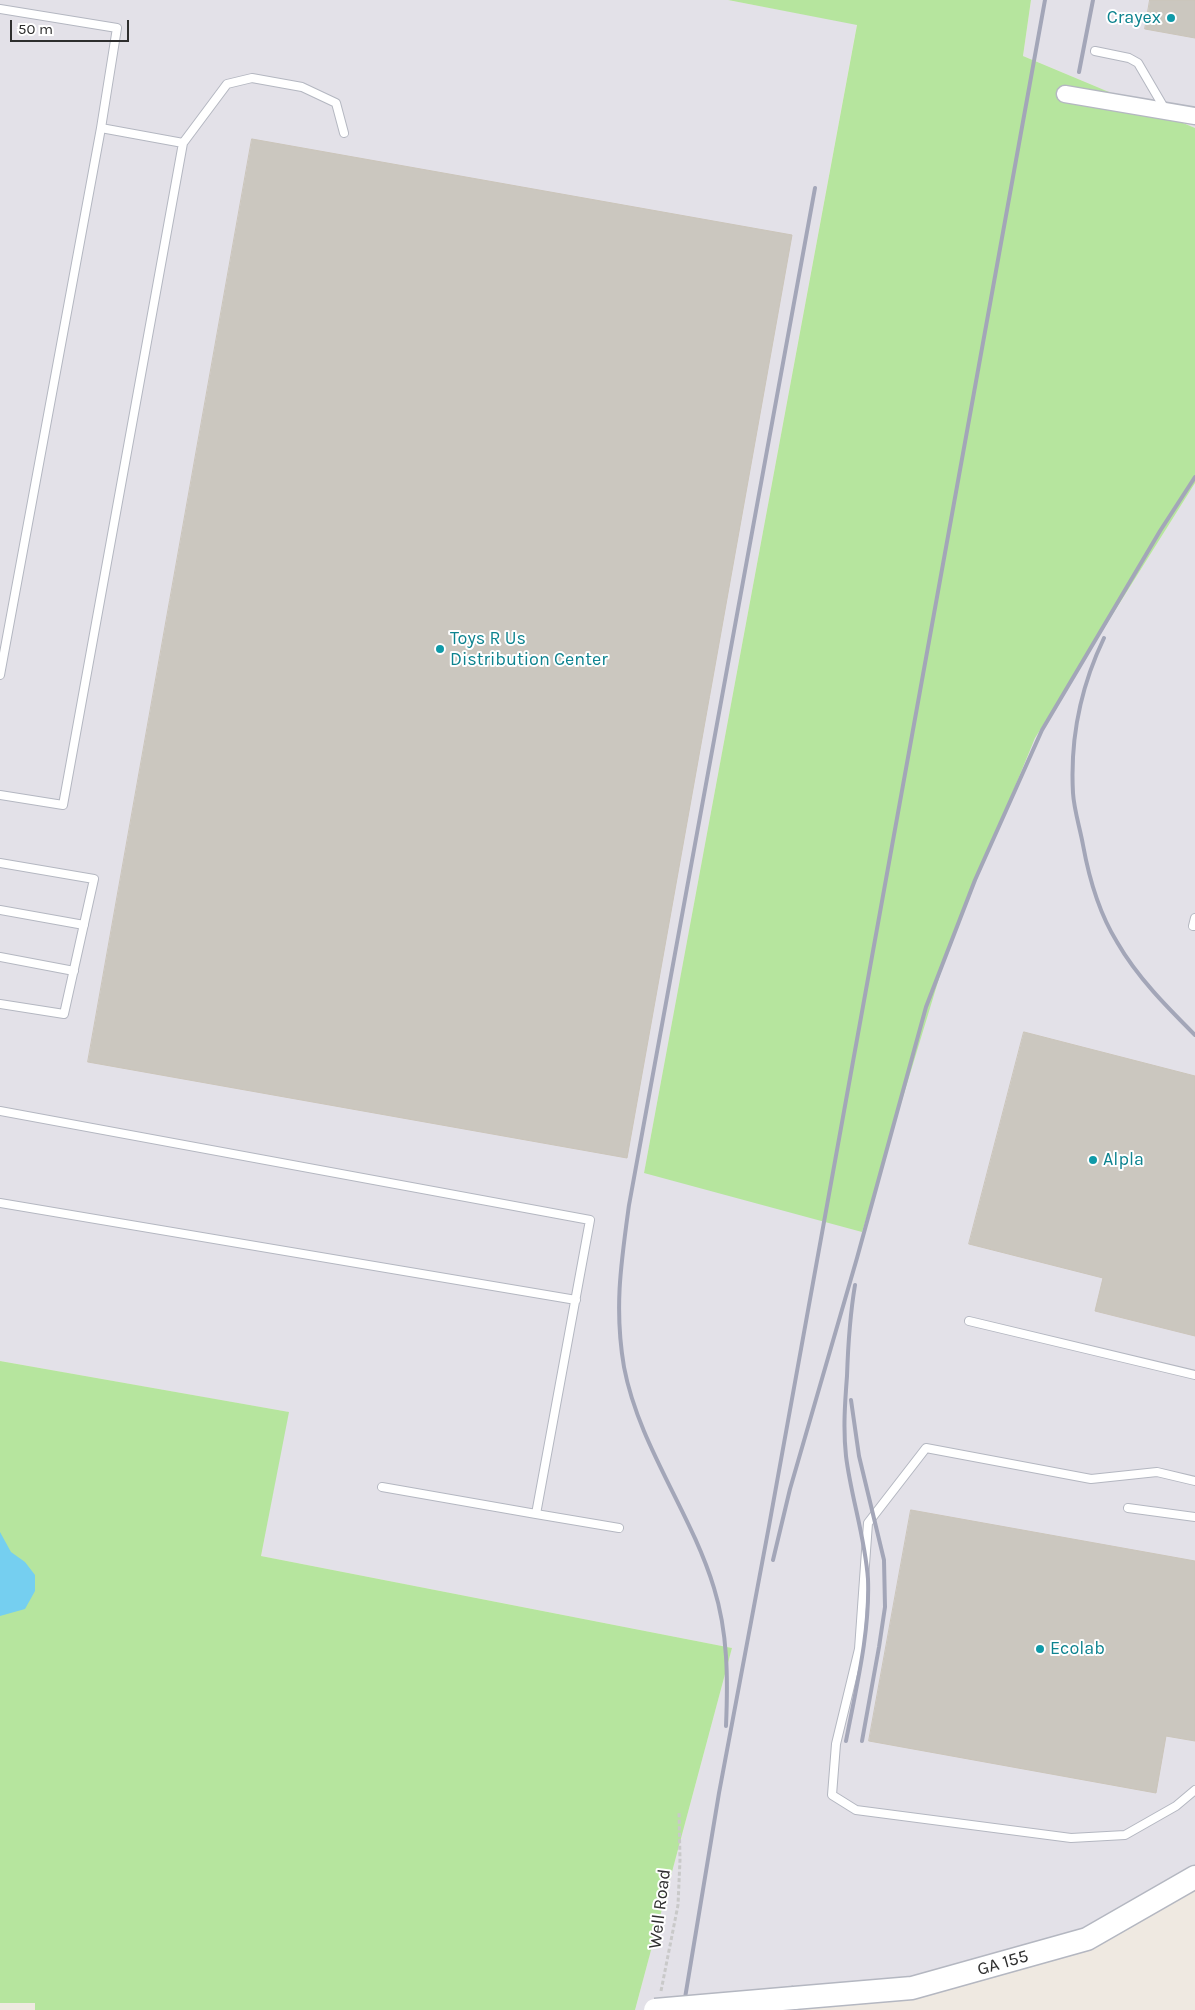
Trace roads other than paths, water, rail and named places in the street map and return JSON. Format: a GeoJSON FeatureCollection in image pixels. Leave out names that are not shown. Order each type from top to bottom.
{"type":"FeatureCollection","features":[{"type":"Feature","properties":{"kind":"main road","name":"GA 155"},"geometry":{"type":"LineString","coordinates":[[657,2003],[794,1998],[912,1988],[1087,1939],[1195,1877]]}},
{"type":"Feature","properties":{"kind":"street"},"geometry":{"type":"LineString","coordinates":[[1065,94],[1195,116]]}},
{"type":"Feature","properties":{"kind":"lane"},"geometry":{"type":"LineString","coordinates":[[0,9],[117,28],[102,128],[0,674]]}},
{"type":"Feature","properties":{"kind":"lane"},"geometry":{"type":"LineString","coordinates":[[1095,51],[1129,58],[1138,63],[1166,111]]}},
{"type":"Feature","properties":{"kind":"lane"},"geometry":{"type":"LineString","coordinates":[[0,794],[63,805],[183,143],[227,84],[252,78],[302,88],[336,103],[344,133]]}},
{"type":"Feature","properties":{"kind":"lane"},"geometry":{"type":"LineString","coordinates":[[102,128],[183,143]]}},
{"type":"Feature","properties":{"kind":"lane"},"geometry":{"type":"LineString","coordinates":[[0,863],[94,879],[64,1014],[0,1004]]}},
{"type":"Feature","properties":{"kind":"lane"},"geometry":{"type":"LineString","coordinates":[[0,910],[84,925]]}},
{"type":"Feature","properties":{"kind":"lane"},"geometry":{"type":"LineString","coordinates":[[1195,918],[1193,926],[1195,926]]}},
{"type":"Feature","properties":{"kind":"lane"},"geometry":{"type":"LineString","coordinates":[[0,957],[74,971]]}},
{"type":"Feature","properties":{"kind":"lane"},"geometry":{"type":"LineString","coordinates":[[0,1111],[590,1220],[536,1514]]}},
{"type":"Feature","properties":{"kind":"lane"},"geometry":{"type":"LineString","coordinates":[[0,1203],[576,1300]]}},
{"type":"Feature","properties":{"kind":"lane"},"geometry":{"type":"LineString","coordinates":[[969,1321],[1195,1375]]}},
{"type":"Feature","properties":{"kind":"lane"},"geometry":{"type":"LineString","coordinates":[[1195,1481],[1157,1472],[1091,1479],[926,1448],[868,1523],[859,1649],[836,1744],[832,1795],[856,1810],[1071,1838],[1125,1835],[1176,1806],[1195,1790]]}},
{"type":"Feature","properties":{"kind":"lane"},"geometry":{"type":"LineString","coordinates":[[382,1487],[619,1528]]}},
{"type":"Feature","properties":{"kind":"lane"},"geometry":{"type":"LineString","coordinates":[[1128,1508],[1195,1517]]}},
{"type":"Feature","properties":{"kind":"water"},"geometry":{"type":"Polygon","coordinates":[[[0,1532],[11,1552],[25,1562],[35,1575],[35,1591],[25,1609],[0,1616],[0,1532]]]}},
{"type":"Feature","properties":{"kind":"railway"},"geometry":{"type":"LineString","coordinates":[[683,2010],[719,1793],[1045,0]]}},
{"type":"Feature","properties":{"kind":"railway"},"geometry":{"type":"LineString","coordinates":[[1079,72],[1093,0]]}},
{"type":"Feature","properties":{"kind":"railway"},"geometry":{"type":"LineString","coordinates":[[726,1726],[726,1656],[719,1605],[704,1560],[653,1452],[631,1396],[621,1346],[619,1325],[620,1286],[629,1205],[815,188]]}},
{"type":"Feature","properties":{"kind":"railway"},"geometry":{"type":"LineString","coordinates":[[773,1560],[790,1489],[857,1258],[926,1007],[975,880],[1042,730],[1160,531],[1195,477]]}},
{"type":"Feature","properties":{"kind":"railway"},"geometry":{"type":"LineString","coordinates":[[1104,638],[1083,694],[1073,753],[1074,799],[1088,870],[1105,919],[1125,955],[1153,991],[1195,1035]]}},
{"type":"Feature","properties":{"kind":"railway"},"geometry":{"type":"LineString","coordinates":[[846,1741],[865,1640],[868,1599],[866,1563],[848,1471],[845,1436],[849,1342],[855,1285]]}},
{"type":"Feature","properties":{"kind":"railway"},"geometry":{"type":"LineString","coordinates":[[851,1400],[859,1456],[884,1560],[885,1607],[862,1741]]}},
{"type":"Feature","properties":{"kind":"place","name":"Crayex"},"geometry":{"type":"Point","coordinates":[1171,18]}},
{"type":"Feature","properties":{"kind":"place","name":"Toys R Us Distribution Center"},"geometry":{"type":"Point","coordinates":[440,649]}},
{"type":"Feature","properties":{"kind":"place","name":"Alpla"},"geometry":{"type":"Point","coordinates":[1093,1160]}},
{"type":"Feature","properties":{"kind":"place","name":"Ecolab"},"geometry":{"type":"Point","coordinates":[1040,1649]}}]}
